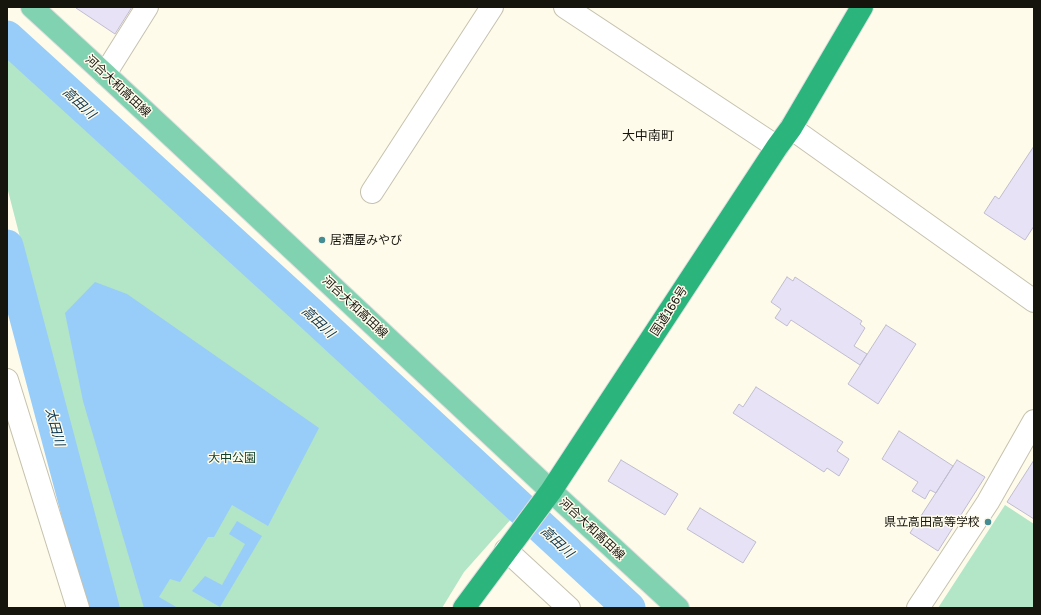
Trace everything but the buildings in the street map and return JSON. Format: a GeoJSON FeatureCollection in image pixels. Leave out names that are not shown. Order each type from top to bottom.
{"type":"FeatureCollection","features":[{"type":"Feature","properties":{"kind":"highway","name":"国道166号"},"geometry":{"type":"LineString","coordinates":[[464,608],[547,496],[791,128],[862,7]]}},
{"type":"Feature","properties":{"kind":"main road","name":"河合大和高田線"},"geometry":{"type":"LineString","coordinates":[[32,7],[105,74],[547,496],[678,608]]}},
{"type":"Feature","properties":{"kind":"street"},"geometry":{"type":"LineString","coordinates":[[105,74],[147,7]]}},
{"type":"Feature","properties":{"kind":"street"},"geometry":{"type":"LineString","coordinates":[[372,192],[492,7]]}},
{"type":"Feature","properties":{"kind":"street"},"geometry":{"type":"LineString","coordinates":[[565,7],[777,147]]}},
{"type":"Feature","properties":{"kind":"street"},"geometry":{"type":"LineString","coordinates":[[791,128],[1034,301]]}},
{"type":"Feature","properties":{"kind":"street"},"geometry":{"type":"LineString","coordinates":[[7,380],[78,608]]}},
{"type":"Feature","properties":{"kind":"street"},"geometry":{"type":"LineString","coordinates":[[918,608],[988,502],[1034,421]]}},
{"type":"Feature","properties":{"kind":"street"},"geometry":{"type":"LineString","coordinates":[[506,550],[569,608]]}},
{"type":"Feature","properties":{"kind":"green space","name":"大中公園"},"geometry":{"type":"Polygon","coordinates":[[[7,53],[189,211],[512,518],[464,572],[442,608],[116,608],[7,187],[7,53]]]}},
{"type":"Feature","properties":{"kind":"green space"},"geometry":{"type":"Polygon","coordinates":[[[1005,505],[1034,524],[1034,608],[938,608],[1005,505]]]}},
{"type":"Feature","properties":{"kind":"water"},"geometry":{"type":"Polygon","coordinates":[[[95,282],[127,294],[319,428],[268,526],[232,505],[214,537],[208,537],[180,582],[170,579],[159,597],[178,608],[144,608],[83,401],[65,313],[95,282]]]}},
{"type":"Feature","properties":{"kind":"water"},"geometry":{"type":"Polygon","coordinates":[[[237,521],[262,536],[220,607],[192,591],[205,576],[222,585],[245,544],[229,534],[237,521]]]}},
{"type":"Feature","properties":{"kind":"waterway","name":"高田川"},"geometry":{"type":"LineString","coordinates":[[7,37],[312,315],[629,608]]}},
{"type":"Feature","properties":{"kind":"waterway","name":"太田川"},"geometry":{"type":"LineString","coordinates":[[7,246],[103,608]]}},
{"type":"Feature","properties":{"kind":"place","name":"居酒屋みやび"},"geometry":{"type":"Point","coordinates":[322,240]}},
{"type":"Feature","properties":{"kind":"place","name":"県立高田高等学校"},"geometry":{"type":"Point","coordinates":[988,522]}},
{"type":"Feature","properties":{"kind":"district","name":"大中南町"},"geometry":{"type":"Point","coordinates":[648,136]}}]}
